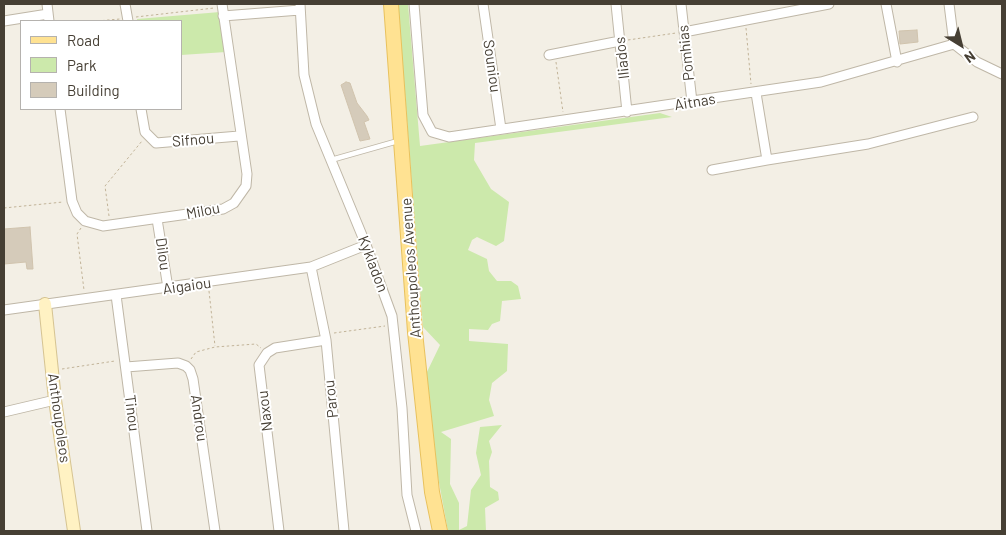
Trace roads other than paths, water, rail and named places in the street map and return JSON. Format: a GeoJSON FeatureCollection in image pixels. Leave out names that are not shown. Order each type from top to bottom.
{"type":"FeatureCollection","features":[{"type":"Feature","properties":{"kind":"main road","name":"Anthoupoleos Avenue"},"geometry":{"type":"LineString","coordinates":[[391,4],[415,332],[432,492],[440,531]]}},
{"type":"Feature","properties":{"kind":"street"},"geometry":{"type":"LineString","coordinates":[[4,21],[49,18],[47,4]]}},
{"type":"Feature","properties":{"kind":"street"},"geometry":{"type":"LineString","coordinates":[[125,4],[127,20]]}},
{"type":"Feature","properties":{"kind":"street","name":"Aitnas"},"geometry":{"type":"LineString","coordinates":[[414,4],[423,116],[432,132],[449,136],[627,112],[821,82],[897,62],[954,44]]}},
{"type":"Feature","properties":{"kind":"street","name":"Souniou"},"geometry":{"type":"LineString","coordinates":[[483,4],[501,129]]}},
{"type":"Feature","properties":{"kind":"street","name":"Iliados"},"geometry":{"type":"LineString","coordinates":[[616,4],[627,112]]}},
{"type":"Feature","properties":{"kind":"street","name":"Pomhias"},"geometry":{"type":"LineString","coordinates":[[681,4],[692,102]]}},
{"type":"Feature","properties":{"kind":"street"},"geometry":{"type":"LineString","coordinates":[[684,32],[830,4]]}},
{"type":"Feature","properties":{"kind":"street"},"geometry":{"type":"LineString","coordinates":[[886,4],[897,62]]}},
{"type":"Feature","properties":{"kind":"street"},"geometry":{"type":"LineString","coordinates":[[949,4],[954,44],[977,62],[1002,74]]}},
{"type":"Feature","properties":{"kind":"street"},"geometry":{"type":"LineString","coordinates":[[222,9],[300,7]]}},
{"type":"Feature","properties":{"kind":"street","name":"Kykladon"},"geometry":{"type":"LineString","coordinates":[[300,7],[304,75],[309,99],[330,161],[379,276],[393,325],[402,408],[407,495],[416,531]]}},
{"type":"Feature","properties":{"kind":"street","name":"Milou"},"geometry":{"type":"LineString","coordinates":[[60,110],[72,201],[77,213],[85,221],[94,225],[110,225],[223,209],[234,203],[246,186],[246,174],[222,9]]}},
{"type":"Feature","properties":{"kind":"street"},"geometry":{"type":"LineString","coordinates":[[552,55],[620,41]]}},
{"type":"Feature","properties":{"kind":"street"},"geometry":{"type":"LineString","coordinates":[[754,93],[767,160]]}},
{"type":"Feature","properties":{"kind":"street","name":"Sifnou"},"geometry":{"type":"LineString","coordinates":[[141,110],[145,132],[156,143],[239,136]]}},
{"type":"Feature","properties":{"kind":"street"},"geometry":{"type":"LineString","coordinates":[[712,170],[868,144],[973,117]]}},
{"type":"Feature","properties":{"kind":"street","name":"Dilou"},"geometry":{"type":"LineString","coordinates":[[157,219],[168,288]]}},
{"type":"Feature","properties":{"kind":"street","name":"Aigaiou"},"geometry":{"type":"LineString","coordinates":[[4,310],[311,268],[366,245]]}},
{"type":"Feature","properties":{"kind":"street","name":"Parou"},"geometry":{"type":"LineString","coordinates":[[311,268],[325,337],[344,531]]}},
{"type":"Feature","properties":{"kind":"street","name":"Tinou"},"geometry":{"type":"LineString","coordinates":[[116,295],[147,531]]}},
{"type":"Feature","properties":{"kind":"street","name":"Anthoupoleos"},"geometry":{"type":"LineString","coordinates":[[45,304],[55,400],[74,531]]}},
{"type":"Feature","properties":{"kind":"street","name":"Naxou"},"geometry":{"type":"LineString","coordinates":[[279,531],[259,365],[267,353],[276,348],[325,337]]}},
{"type":"Feature","properties":{"kind":"street","name":"Androu"},"geometry":{"type":"LineString","coordinates":[[125,363],[178,363],[186,366],[193,378],[215,531]]}},
{"type":"Feature","properties":{"kind":"street"},"geometry":{"type":"LineString","coordinates":[[4,412],[55,400]]}},
{"type":"Feature","properties":{"kind":"lane"},"geometry":{"type":"LineString","coordinates":[[330,161],[401,140]]}}]}
